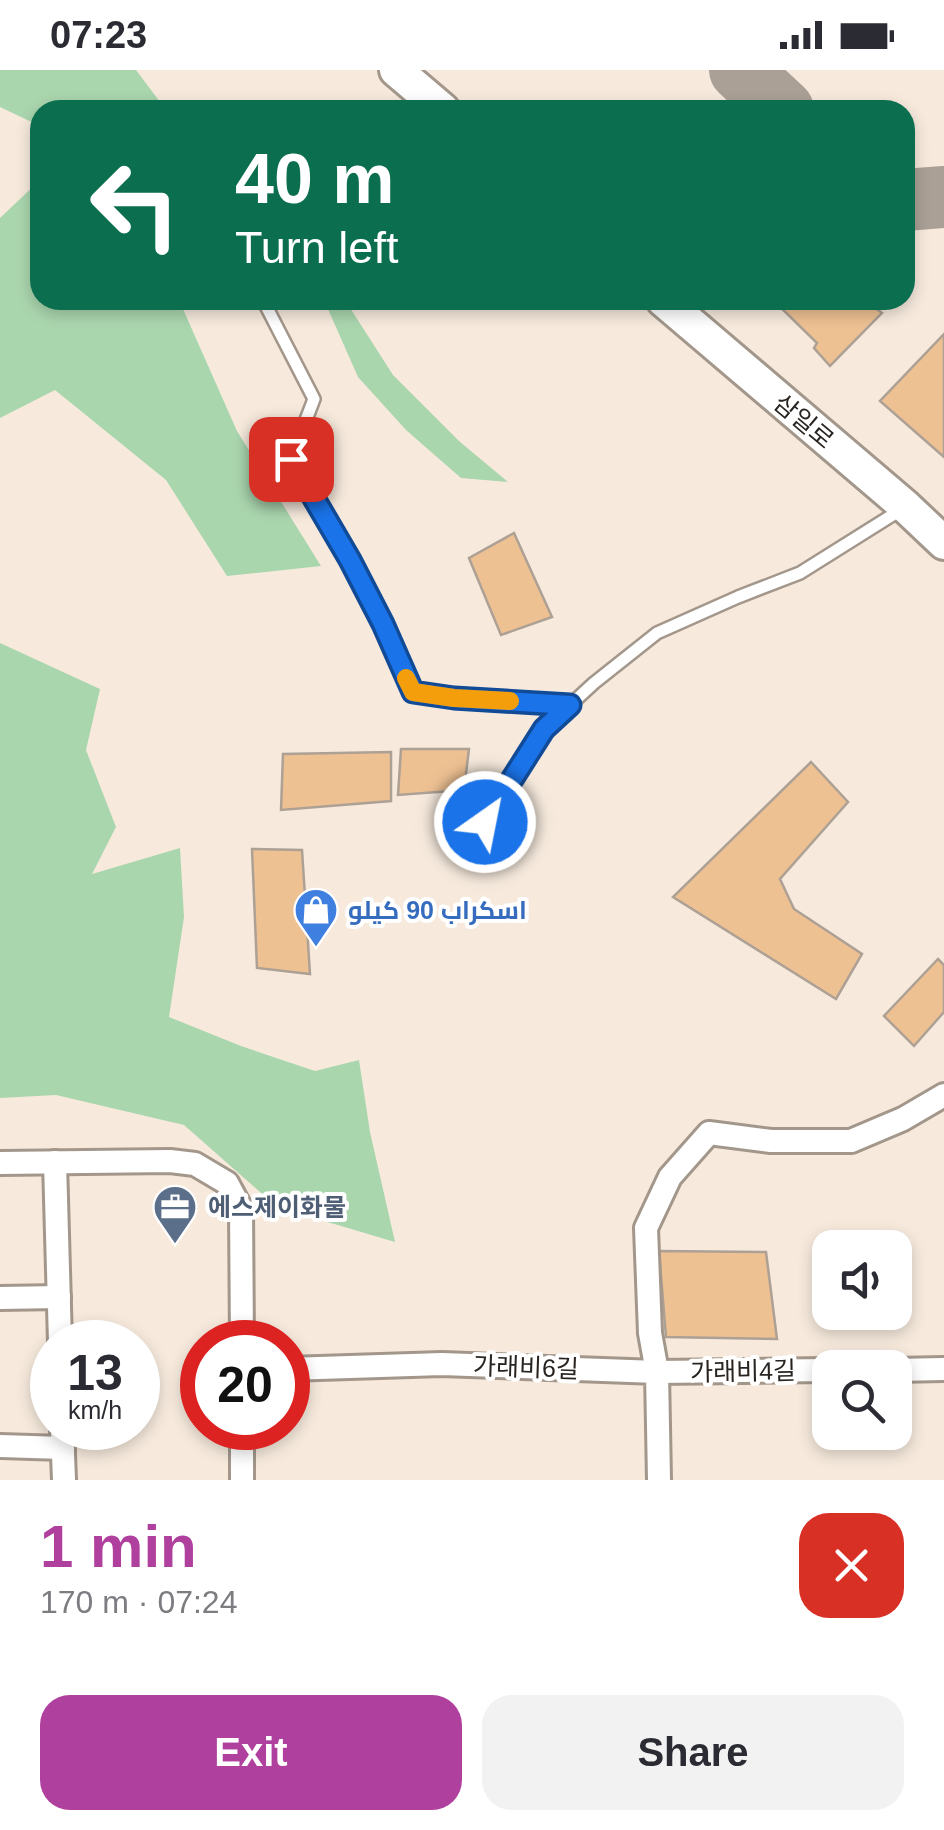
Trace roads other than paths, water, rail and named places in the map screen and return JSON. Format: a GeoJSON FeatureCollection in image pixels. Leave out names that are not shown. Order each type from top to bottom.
{"type":"FeatureCollection","features":[{"type":"Feature","properties":{"kind":"main road"},"geometry":{"type":"LineString","coordinates":[[396,70],[431,100]]}},
{"type":"Feature","properties":{"kind":"main road","name":"삼일로"},"geometry":{"type":"LineString","coordinates":[[675,310],[944,543]]}},
{"type":"Feature","properties":{"kind":"street"},"geometry":{"type":"LineString","coordinates":[[659,1480],[657,1372],[650,1333],[646,1228],[670,1177],[709,1134],[770,1141],[851,1141],[903,1119],[944,1095]]}},
{"type":"Feature","properties":{"kind":"street"},"geometry":{"type":"LineString","coordinates":[[0,1162],[170,1160],[195,1164],[227,1183],[241,1209],[242,1320]]}},
{"type":"Feature","properties":{"kind":"street"},"geometry":{"type":"LineString","coordinates":[[55,1162],[60,1320]]}},
{"type":"Feature","properties":{"kind":"street"},"geometry":{"type":"LineString","coordinates":[[0,1298],[59,1297]]}},
{"type":"Feature","properties":{"kind":"street","name":"가래비6길"},"geometry":{"type":"LineString","coordinates":[[310,1368],[442,1364],[657,1372]]}},
{"type":"Feature","properties":{"kind":"street"},"geometry":{"type":"LineString","coordinates":[[912,1370],[944,1369]]}},
{"type":"Feature","properties":{"kind":"street","name":"가래비4길"},"geometry":{"type":"LineString","coordinates":[[657,1372],[812,1370]]}},
{"type":"Feature","properties":{"kind":"street"},"geometry":{"type":"LineString","coordinates":[[0,1446],[30,1442]]}},
{"type":"Feature","properties":{"kind":"street"},"geometry":{"type":"LineString","coordinates":[[63,1450],[64,1480]]}},
{"type":"Feature","properties":{"kind":"street"},"geometry":{"type":"LineString","coordinates":[[242,1450],[242,1480]]}},
{"type":"Feature","properties":{"kind":"lane"},"geometry":{"type":"LineString","coordinates":[[268,310],[314,399],[291,459],[350,560],[413,692],[570,705]]}},
{"type":"Feature","properties":{"kind":"lane"},"geometry":{"type":"LineString","coordinates":[[485,822],[544,729],[594,682],[657,633],[800,573],[906,507]]}},
{"type":"Feature","properties":{"kind":"place","name":"اسكراب 90 كيلو"},"geometry":{"type":"Point","coordinates":[316,948]}},
{"type":"Feature","properties":{"kind":"place","name":"에스제이화물"},"geometry":{"type":"Point","coordinates":[175,1245]}}]}
